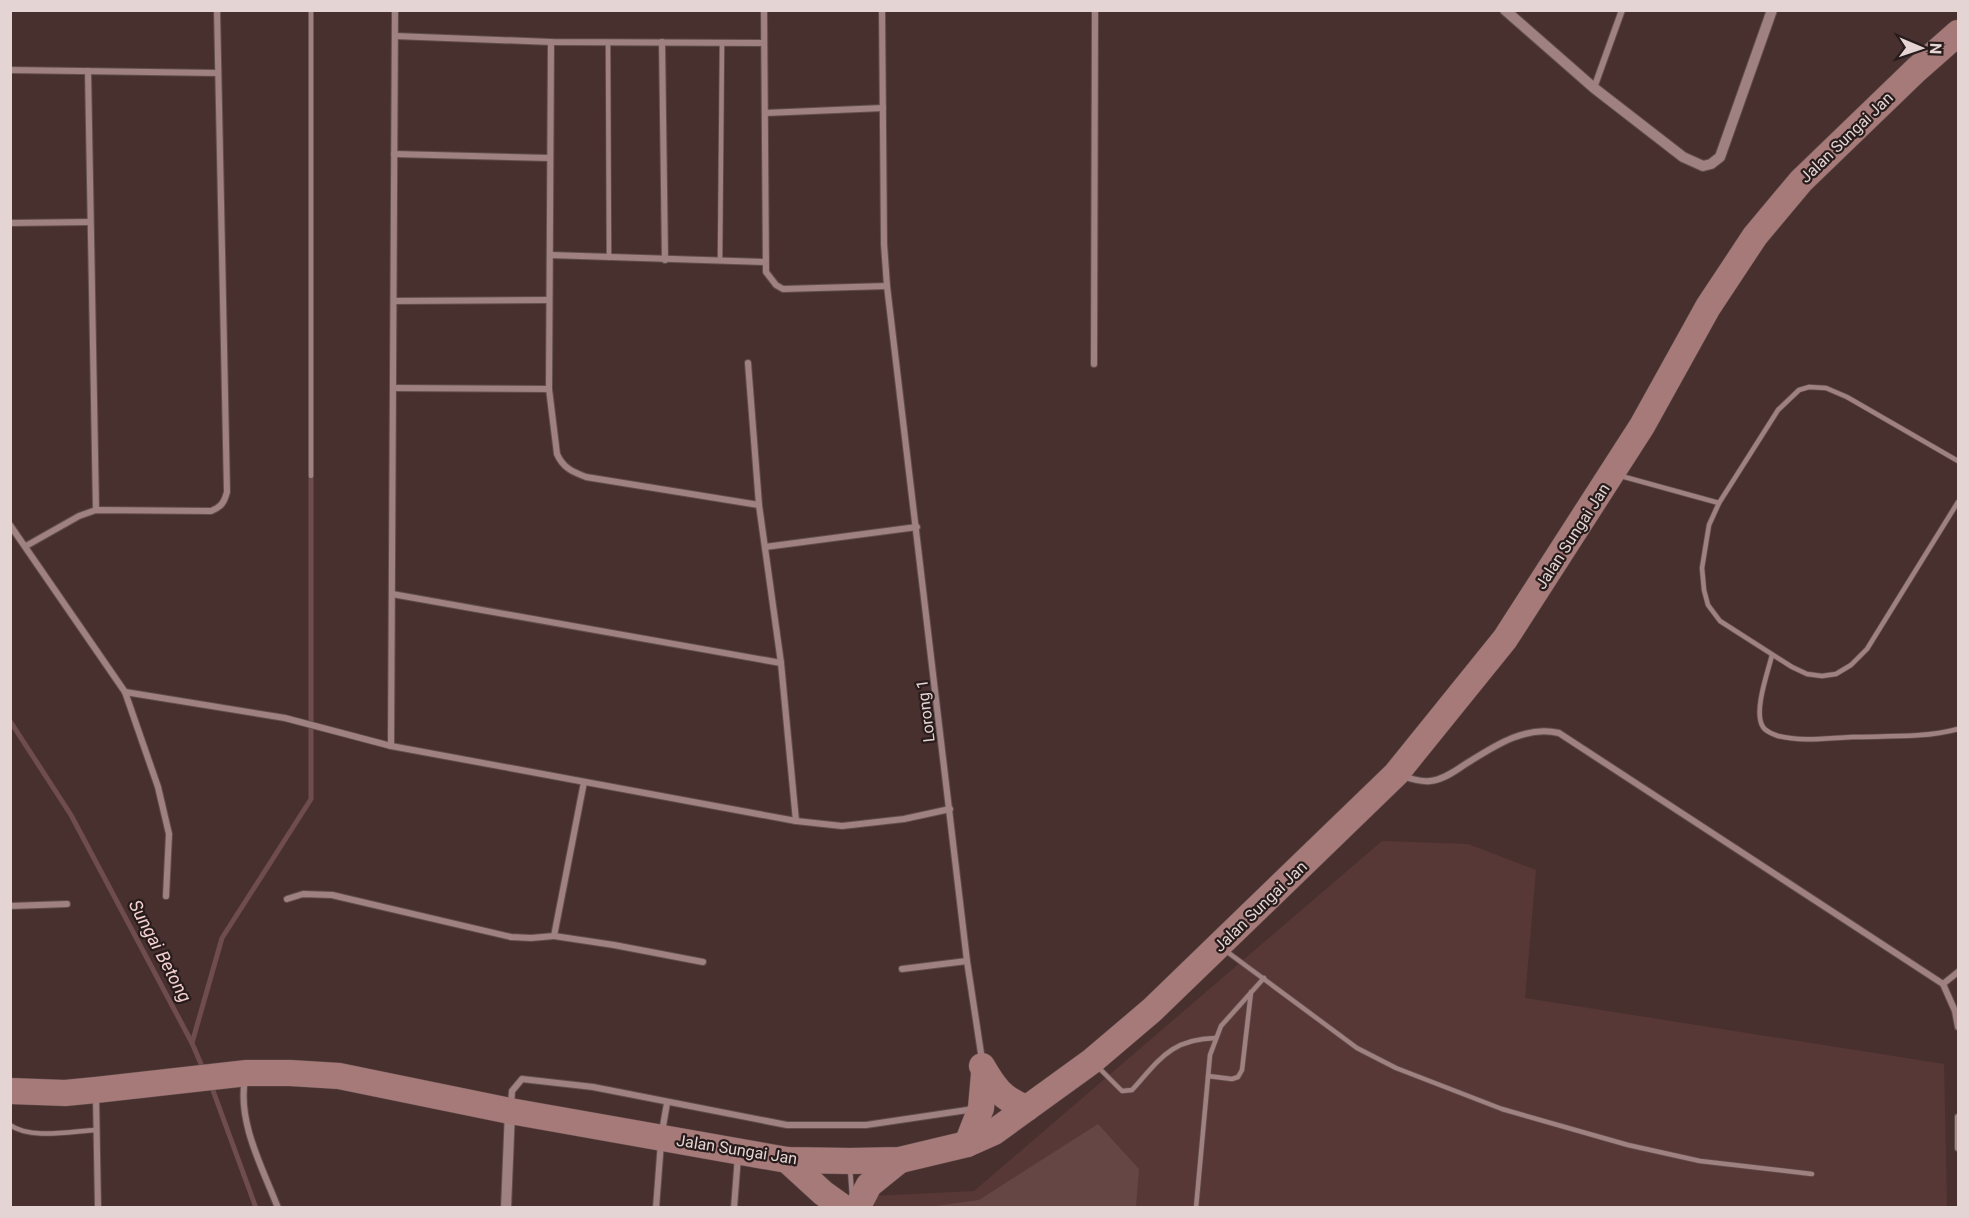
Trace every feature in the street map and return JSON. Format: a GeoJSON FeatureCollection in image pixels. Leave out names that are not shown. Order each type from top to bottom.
{"type":"FeatureCollection","features":[{"type":"Feature","properties":{"kind":"main road","name":"Jalan Sungai Jan"},"geometry":{"type":"LineString","coordinates":[[10,1092],[65,1093],[239,1074],[290,1072],[339,1076],[510,1111],[787,1160],[900,1160],[967,1144],[989,1119],[1027,1108],[1092,1061],[1152,1010],[1396,774],[1505,639],[1642,426],[1708,307],[1755,236],[1801,180],[1916,70],[1959,33]]}},
{"type":"Feature","properties":{"kind":"main road"},"geometry":{"type":"LineString","coordinates":[[983,1070],[994,1087],[1017,1105],[1027,1108]]}},
{"type":"Feature","properties":{"kind":"main road"},"geometry":{"type":"LineString","coordinates":[[983,1070],[989,1119]]}},
{"type":"Feature","properties":{"kind":"main road"},"geometry":{"type":"LineString","coordinates":[[787,1160],[843,1208]]}},
{"type":"Feature","properties":{"kind":"main road"},"geometry":{"type":"LineString","coordinates":[[855,1208],[869,1185],[900,1160]]}},
{"type":"Feature","properties":{"kind":"street"},"geometry":{"type":"LineString","coordinates":[[26,546],[79,516],[96,510],[211,511],[224,502],[228,492],[217,10]]}},
{"type":"Feature","properties":{"kind":"street"},"geometry":{"type":"LineString","coordinates":[[391,746],[395,10]]}},
{"type":"Feature","properties":{"kind":"street"},"geometry":{"type":"LineString","coordinates":[[764,10],[766,272],[770,279],[783,289],[887,286]]}},
{"type":"Feature","properties":{"kind":"street","name":"Lorong 1"},"geometry":{"type":"LineString","coordinates":[[882,10],[884,244],[887,286],[967,961],[983,1070]]}},
{"type":"Feature","properties":{"kind":"street"},"geometry":{"type":"LineString","coordinates":[[1094,364],[1095,10]]}},
{"type":"Feature","properties":{"kind":"street"},"geometry":{"type":"LineString","coordinates":[[1505,10],[1594,88],[1683,157],[1703,166],[1712,164],[1720,157],[1772,10]]}},
{"type":"Feature","properties":{"kind":"street"},"geometry":{"type":"LineString","coordinates":[[1594,88],[1622,10]]}},
{"type":"Feature","properties":{"kind":"street"},"geometry":{"type":"LineString","coordinates":[[395,36],[551,42],[764,43]]}},
{"type":"Feature","properties":{"kind":"street"},"geometry":{"type":"LineString","coordinates":[[551,42],[549,389],[557,454],[561,463],[571,472],[586,477],[759,505]]}},
{"type":"Feature","properties":{"kind":"street"},"geometry":{"type":"LineString","coordinates":[[662,42],[665,260]]}},
{"type":"Feature","properties":{"kind":"street"},"geometry":{"type":"LineString","coordinates":[[10,70],[218,73]]}},
{"type":"Feature","properties":{"kind":"street"},"geometry":{"type":"LineString","coordinates":[[88,71],[96,510]]}},
{"type":"Feature","properties":{"kind":"street"},"geometry":{"type":"LineString","coordinates":[[765,113],[883,108]]}},
{"type":"Feature","properties":{"kind":"street"},"geometry":{"type":"LineString","coordinates":[[394,154],[549,158]]}},
{"type":"Feature","properties":{"kind":"street"},"geometry":{"type":"LineString","coordinates":[[10,223],[90,222]]}},
{"type":"Feature","properties":{"kind":"street"},"geometry":{"type":"LineString","coordinates":[[550,255],[765,262]]}},
{"type":"Feature","properties":{"kind":"street"},"geometry":{"type":"LineString","coordinates":[[394,301],[549,300]]}},
{"type":"Feature","properties":{"kind":"street"},"geometry":{"type":"LineString","coordinates":[[748,363],[759,505],[781,663],[796,821]]}},
{"type":"Feature","properties":{"kind":"street"},"geometry":{"type":"LineString","coordinates":[[393,388],[549,389]]}},
{"type":"Feature","properties":{"kind":"street"},"geometry":{"type":"LineString","coordinates":[[10,525],[125,692],[158,787],[169,834],[166,896]]}},
{"type":"Feature","properties":{"kind":"street"},"geometry":{"type":"LineString","coordinates":[[765,547],[917,527]]}},
{"type":"Feature","properties":{"kind":"street"},"geometry":{"type":"LineString","coordinates":[[392,594],[781,663]]}},
{"type":"Feature","properties":{"kind":"street"},"geometry":{"type":"LineString","coordinates":[[125,692],[285,718],[391,746],[796,821],[853,825],[904,819],[950,809]]}},
{"type":"Feature","properties":{"kind":"street"},"geometry":{"type":"LineString","coordinates":[[1396,774],[1421,781],[1432,781],[1448,775],[1506,740],[1530,732],[1546,730],[1559,734],[1943,984],[1955,1011],[1959,1027]]}},
{"type":"Feature","properties":{"kind":"street"},"geometry":{"type":"LineString","coordinates":[[554,936],[584,782]]}},
{"type":"Feature","properties":{"kind":"street"},"geometry":{"type":"LineString","coordinates":[[287,898],[303,894],[332,895],[511,937],[554,936],[703,962]]}},
{"type":"Feature","properties":{"kind":"street"},"geometry":{"type":"LineString","coordinates":[[10,906],[67,904]]}},
{"type":"Feature","properties":{"kind":"street"},"geometry":{"type":"LineString","coordinates":[[902,969],[967,961]]}},
{"type":"Feature","properties":{"kind":"street"},"geometry":{"type":"LineString","coordinates":[[1943,984],[1959,972]]}},
{"type":"Feature","properties":{"kind":"street"},"geometry":{"type":"LineString","coordinates":[[239,1074],[246,1118],[278,1208]]}},
{"type":"Feature","properties":{"kind":"street"},"geometry":{"type":"LineString","coordinates":[[506,1208],[512,1091],[522,1079],[593,1087],[787,1125],[866,1125],[989,1119]]}},
{"type":"Feature","properties":{"kind":"street"},"geometry":{"type":"LineString","coordinates":[[96,1090],[98,1208]]}},
{"type":"Feature","properties":{"kind":"street"},"geometry":{"type":"LineString","coordinates":[[656,1208],[661,1138],[667,1102]]}},
{"type":"Feature","properties":{"kind":"street"},"geometry":{"type":"LineString","coordinates":[[1959,1117],[1959,1148]]}},
{"type":"Feature","properties":{"kind":"street"},"geometry":{"type":"LineString","coordinates":[[734,1208],[738,1150]]}},
{"type":"Feature","properties":{"kind":"lane"},"geometry":{"type":"LineString","coordinates":[[311,10],[311,476]]}},
{"type":"Feature","properties":{"kind":"lane"},"geometry":{"type":"LineString","coordinates":[[608,42],[609,258]]}},
{"type":"Feature","properties":{"kind":"lane"},"geometry":{"type":"LineString","coordinates":[[720,261],[722,43]]}},
{"type":"Feature","properties":{"kind":"lane"},"geometry":{"type":"LineString","coordinates":[[1959,461],[1847,397],[1826,388],[1809,387],[1799,390],[1778,410],[1719,503],[1709,525],[1702,568],[1708,605],[1720,621],[1799,671],[1822,676],[1836,674],[1851,665],[1867,649],[1959,502]]}},
{"type":"Feature","properties":{"kind":"lane"},"geometry":{"type":"LineString","coordinates":[[1612,474],[1719,503]]}},
{"type":"Feature","properties":{"kind":"lane"},"geometry":{"type":"LineString","coordinates":[[1772,655],[1759,708],[1760,720],[1767,732],[1805,739],[1948,732],[1959,729]]}},
{"type":"Feature","properties":{"kind":"lane"},"geometry":{"type":"LineString","coordinates":[[1219,945],[1357,1048],[1396,1068],[1502,1109],[1628,1144],[1700,1161],[1812,1174]]}},
{"type":"Feature","properties":{"kind":"lane"},"geometry":{"type":"LineString","coordinates":[[1196,1208],[1210,1055],[1221,1026],[1264,978]]}},
{"type":"Feature","properties":{"kind":"lane"},"geometry":{"type":"LineString","coordinates":[[1208,1076],[1232,1079],[1239,1077],[1242,1070],[1251,992]]}},
{"type":"Feature","properties":{"kind":"lane"},"geometry":{"type":"LineString","coordinates":[[1092,1061],[1122,1091],[1132,1090],[1163,1056],[1181,1043],[1196,1038],[1216,1038]]}},
{"type":"Feature","properties":{"kind":"lane"},"geometry":{"type":"LineString","coordinates":[[10,1125],[21,1131],[36,1133],[96,1130]]}},
{"type":"Feature","properties":{"kind":"lane"},"geometry":{"type":"LineString","coordinates":[[850,1161],[855,1208]]}},
{"type":"Feature","properties":{"kind":"shaded area"},"geometry":{"type":"Polygon","coordinates":[[[1382,841],[1468,844],[1536,870],[1525,998],[1944,1064],[1947,1207],[875,1208],[873,1196],[974,1191],[1382,841]]]}},
{"type":"Feature","properties":{"kind":"shaded area"},"geometry":{"type":"Polygon","coordinates":[[[1098,1124],[1139,1169],[1136,1207],[928,1207],[979,1200],[1098,1124]]]}},
{"type":"Feature","properties":{"kind":"waterway"},"geometry":{"type":"LineString","coordinates":[[192,1043],[222,938],[311,799],[311,471]]}},
{"type":"Feature","properties":{"kind":"waterway","name":"Sungai Betong"},"geometry":{"type":"LineString","coordinates":[[10,721],[71,815],[192,1043],[204,1071]]}},
{"type":"Feature","properties":{"kind":"waterway","name":"Sungai Betong"},"geometry":{"type":"LineString","coordinates":[[211,1085],[256,1208]]}}]}
